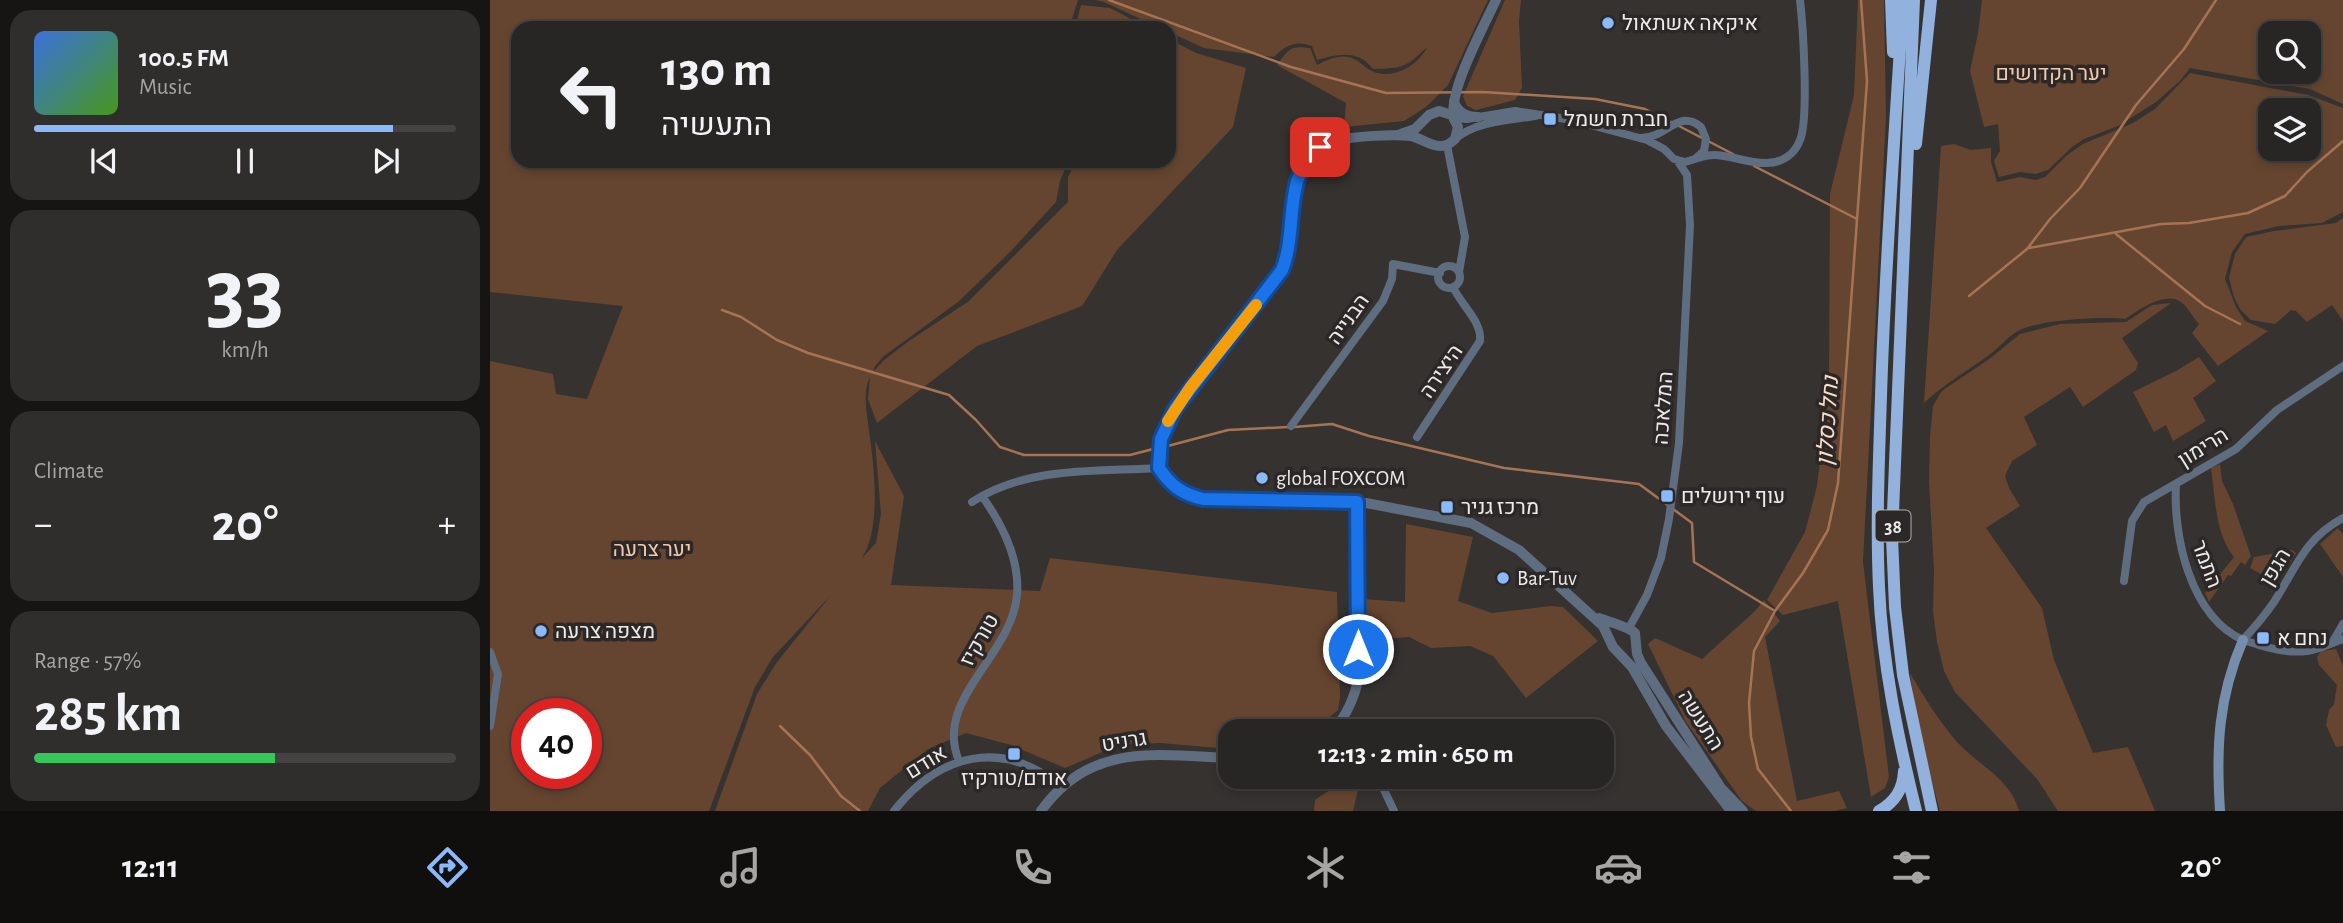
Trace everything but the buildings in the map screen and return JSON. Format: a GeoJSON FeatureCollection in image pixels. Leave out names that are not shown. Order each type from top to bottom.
{"type":"FeatureCollection","features":[{"type":"Feature","properties":{"kind":"highway"},"geometry":{"type":"LineString","coordinates":[[1891,0],[1895,119]]}},
{"type":"Feature","properties":{"kind":"highway","name":"38"},"geometry":{"type":"LineString","coordinates":[[1903,0],[1883,331],[1877,503],[1879,589],[1888,675],[1904,764],[1916,811]]}},
{"type":"Feature","properties":{"kind":"highway","name":"38"},"geometry":{"type":"LineString","coordinates":[[1914,0],[1892,537],[1895,607],[1903,675],[1932,811]]}},
{"type":"Feature","properties":{"kind":"highway"},"geometry":{"type":"LineString","coordinates":[[1903,262],[1931,0]]}},
{"type":"Feature","properties":{"kind":"highway"},"geometry":{"type":"LineString","coordinates":[[1879,811],[1898,795],[1904,778],[1904,764]]}},
{"type":"Feature","properties":{"kind":"highway"},"geometry":{"type":"LineString","coordinates":[[1886,811],[1891,811]]}},
{"type":"Feature","properties":{"kind":"main road"},"geometry":{"type":"LineString","coordinates":[[2220,811],[2218,729],[2227,684],[2243,640]]}},
{"type":"Feature","properties":{"kind":"street"},"geometry":{"type":"LineString","coordinates":[[1458,272],[1449,267],[1443,268],[1438,278],[1442,285],[1453,287],[1460,280],[1458,272],[1465,237],[1451,142],[1458,129],[1452,106],[1458,85],[1496,0]]}},
{"type":"Feature","properties":{"kind":"street"},"geometry":{"type":"LineString","coordinates":[[1436,111],[1444,111],[1463,120],[1511,111],[1543,115],[1580,121],[1641,138],[1685,162],[1710,155],[1771,163],[1789,155],[1798,144],[1804,121],[1800,0]]}},
{"type":"Feature","properties":{"kind":"street"},"geometry":{"type":"LineString","coordinates":[[1398,135],[1415,129],[1448,99],[1458,85]]}},
{"type":"Feature","properties":{"kind":"street"},"geometry":{"type":"LineString","coordinates":[[1454,97],[1461,112],[1478,117]]}},
{"type":"Feature","properties":{"kind":"street"},"geometry":{"type":"LineString","coordinates":[[1543,115],[1491,124],[1436,146],[1413,136],[1398,135],[1338,140],[1320,147],[1309,156],[1297,180],[1289,244],[1282,270],[1175,409],[1161,439],[1159,468],[1173,487],[1203,499],[1357,502],[1471,523],[1519,550],[1595,617],[1613,647],[1632,667],[1665,726],[1731,811]]}},
{"type":"Feature","properties":{"kind":"street"},"geometry":{"type":"LineString","coordinates":[[1425,120],[1423,133],[1429,142]]}},
{"type":"Feature","properties":{"kind":"street"},"geometry":{"type":"LineString","coordinates":[[1641,138],[1657,136],[1680,121],[1690,121],[1699,125],[1710,146],[1724,156]]}},
{"type":"Feature","properties":{"kind":"street"},"geometry":{"type":"LineString","coordinates":[[1667,152],[1664,140],[1669,128]]}},
{"type":"Feature","properties":{"kind":"street"},"geometry":{"type":"LineString","coordinates":[[1697,158],[1705,148],[1705,136]]}},
{"type":"Feature","properties":{"kind":"street","name":"המלאכה"},"geometry":{"type":"LineString","coordinates":[[1625,627],[1647,595],[1661,558],[1676,475],[1690,243],[1688,181],[1690,168],[1697,158]]}},
{"type":"Feature","properties":{"kind":"street","name":"המלאכה"},"geometry":{"type":"LineString","coordinates":[[1677,160],[1688,181]]}},
{"type":"Feature","properties":{"kind":"street","name":"הבנייה"},"geometry":{"type":"LineString","coordinates":[[1291,426],[1383,301],[1392,279],[1393,264],[1440,273]]}},
{"type":"Feature","properties":{"kind":"street","name":"היצירה"},"geometry":{"type":"LineString","coordinates":[[1417,437],[1480,341],[1477,323],[1453,287]]}},
{"type":"Feature","properties":{"kind":"street","name":"הרימון"},"geometry":{"type":"LineString","coordinates":[[2124,581],[2129,535],[2137,511],[2149,498],[2236,449],[2277,410],[2343,366]]}},
{"type":"Feature","properties":{"kind":"street"},"geometry":{"type":"LineString","coordinates":[[972,502],[1010,483],[1034,477],[1159,468]]}},
{"type":"Feature","properties":{"kind":"street","name":"התמר"},"geometry":{"type":"LineString","coordinates":[[2176,484],[2176,528],[2194,584],[2212,614],[2243,640]]}},
{"type":"Feature","properties":{"kind":"street","name":"טורקיז"},"geometry":{"type":"LineString","coordinates":[[959,761],[953,743],[956,717],[964,699],[1011,623],[1017,595],[1012,553],[982,496]]}},
{"type":"Feature","properties":{"kind":"street"},"geometry":{"type":"LineString","coordinates":[[1341,719],[1352,702],[1357,685],[1357,502]]}},
{"type":"Feature","properties":{"kind":"street","name":"הגפן"},"geometry":{"type":"LineString","coordinates":[[2243,640],[2275,601],[2291,570],[2309,545],[2343,518]]}},
{"type":"Feature","properties":{"kind":"street"},"geometry":{"type":"LineString","coordinates":[[1595,617],[1635,633],[1634,649],[1627,653],[1618,652]]}},
{"type":"Feature","properties":{"kind":"street"},"geometry":{"type":"LineString","coordinates":[[2332,643],[2343,624]]}},
{"type":"Feature","properties":{"kind":"street"},"geometry":{"type":"LineString","coordinates":[[1611,640],[1613,632],[1625,627]]}},
{"type":"Feature","properties":{"kind":"street"},"geometry":{"type":"LineString","coordinates":[[2243,640],[2269,648],[2297,652],[2320,648],[2343,639]]}},
{"type":"Feature","properties":{"kind":"street","name":"התעשה"},"geometry":{"type":"LineString","coordinates":[[1636,645],[1641,663],[1721,788],[1743,811]]}},
{"type":"Feature","properties":{"kind":"street"},"geometry":{"type":"LineString","coordinates":[[490,652],[498,674],[490,726]]}},
{"type":"Feature","properties":{"kind":"street","name":"גרניט"},"geometry":{"type":"LineString","coordinates":[[1041,811],[1060,787],[1091,767],[1121,757],[1147,755],[1218,758]]}},
{"type":"Feature","properties":{"kind":"street","name":"אודם"},"geometry":{"type":"LineString","coordinates":[[894,811],[932,774],[959,761],[993,757],[1016,762],[1039,771],[1060,787]]}},
{"type":"Feature","properties":{"kind":"street"},"geometry":{"type":"LineString","coordinates":[[1384,789],[1394,811]]}},
{"type":"Feature","properties":{"kind":"green space","name":"יער צרעה"},"geometry":{"type":"Polygon","coordinates":[[[490,0],[1078,0],[1071,21],[511,21],[511,168],[1065,168],[1056,202],[1011,251],[958,302],[884,356],[873,372],[909,341],[969,301],[1068,202],[1068,177],[1072,168],[1176,168],[1176,43],[1196,53],[1246,68],[1233,127],[1117,250],[1082,306],[977,346],[877,423],[868,399],[870,377],[866,403],[875,497],[872,532],[861,559],[876,543],[881,514],[875,441],[904,496],[891,585],[1040,591],[1050,558],[1337,592],[1340,697],[1338,710],[1327,719],[1218,719],[1218,748],[1160,743],[1119,745],[1065,768],[1011,745],[966,733],[928,749],[880,788],[868,811],[715,811],[757,694],[777,662],[831,595],[773,657],[755,687],[709,811],[490,811],[490,361],[553,374],[556,394],[587,399],[623,306],[490,292],[490,0]]]}},
{"type":"Feature","properties":{"kind":"green space"},"geometry":{"type":"Polygon","coordinates":[[[1096,0],[1488,0],[1448,85],[1426,107],[1404,121],[1344,127],[1346,103],[1277,65],[1287,52],[1298,47],[1310,48],[1317,65],[1336,57],[1348,57],[1372,71],[1388,74],[1404,70],[1418,60],[1427,47],[1403,66],[1373,69],[1361,58],[1354,56],[1340,55],[1317,60],[1312,46],[1301,44],[1287,47],[1274,57],[1204,48],[1176,35],[1176,21],[1145,21],[1096,0]]]}},
{"type":"Feature","properties":{"kind":"green space"},"geometry":{"type":"Polygon","coordinates":[[[1505,0],[1521,0],[1519,21],[1522,88],[1515,100],[1476,110],[1467,106],[1463,96],[1505,0]]]}},
{"type":"Feature","properties":{"kind":"green space"},"geometry":{"type":"Polygon","coordinates":[[[1858,0],[1884,0],[1886,117],[1863,562],[1889,777],[1885,788],[1871,797],[1838,601],[1783,615],[1767,600],[1805,532],[1817,486],[1829,381],[1830,194],[1854,95],[1858,0]]]}},
{"type":"Feature","properties":{"kind":"green space","name":"יער הקדושים"},"geometry":{"type":"Polygon","coordinates":[[[1982,0],[2343,0],[2343,104],[2310,89],[2281,84],[2321,84],[2321,21],[2258,21],[2258,80],[2190,68],[2180,81],[2156,102],[2118,126],[2084,139],[2048,170],[2036,174],[2020,172],[1999,177],[1994,161],[2000,151],[1998,124],[1984,127],[1970,71],[1982,0]]]}},
{"type":"Feature","properties":{"kind":"green space"},"geometry":{"type":"Polygon","coordinates":[[[1081,5],[1110,8],[1135,21],[1077,21],[1081,5]]]}},
{"type":"Feature","properties":{"kind":"green space"},"geometry":{"type":"Polygon","coordinates":[[[2190,73],[2308,95],[2316,98],[2258,98],[2258,161],[2321,161],[2321,100],[2343,108],[2343,212],[2322,223],[2279,226],[2245,234],[2232,252],[2225,279],[2236,307],[2245,321],[2268,331],[2218,366],[2192,333],[2199,324],[2184,304],[2175,299],[2168,298],[2152,303],[2125,319],[2087,319],[2039,324],[2018,331],[1924,403],[1941,146],[1954,144],[1971,150],[1991,148],[1991,162],[1997,182],[2020,177],[2036,180],[2045,177],[2083,144],[2133,123],[2155,109],[2190,73]]]}},
{"type":"Feature","properties":{"kind":"green space"},"geometry":{"type":"Polygon","coordinates":[[[2343,218],[2343,321],[2332,305],[2307,322],[2296,311],[2291,310],[2275,324],[2251,320],[2240,309],[2229,278],[2235,254],[2246,237],[2336,223],[2343,218]]]}},
{"type":"Feature","properties":{"kind":"green space"},"geometry":{"type":"Polygon","coordinates":[[[2171,303],[2122,338],[2138,363],[2136,370],[2083,407],[2070,387],[2024,417],[2037,445],[2012,461],[2005,476],[2020,506],[1986,528],[2042,608],[2054,660],[2093,753],[2128,747],[2155,811],[2058,811],[2037,779],[1955,692],[1944,671],[1933,611],[1934,570],[1929,482],[1933,406],[1941,392],[2020,334],[2060,324],[2126,322],[2152,305],[2171,303]]]}},
{"type":"Feature","properties":{"kind":"green space"},"geometry":{"type":"Polygon","coordinates":[[[2199,357],[2216,381],[2193,398],[2206,421],[2173,441],[2166,425],[2154,432],[2133,392],[2199,357]]]}},
{"type":"Feature","properties":{"kind":"green space"},"geometry":{"type":"Polygon","coordinates":[[[2220,464],[2222,481],[2251,556],[2245,565],[2241,562],[2231,576],[2228,575],[2209,602],[2205,593],[2234,557],[2219,526],[2215,502],[2211,468],[2220,464]]]}},
{"type":"Feature","properties":{"kind":"green space"},"geometry":{"type":"Polygon","coordinates":[[[1406,524],[1473,537],[1458,601],[1492,613],[1563,607],[1598,641],[1526,698],[1493,656],[1470,646],[1431,648],[1409,637],[1367,640],[1363,599],[1405,602],[1406,524]]]}},
{"type":"Feature","properties":{"kind":"green space"},"geometry":{"type":"Polygon","coordinates":[[[2338,528],[2343,534],[2343,577],[2320,544],[2338,528]]]}},
{"type":"Feature","properties":{"kind":"green space"},"geometry":{"type":"Polygon","coordinates":[[[2292,550],[2296,553],[2277,583],[2250,568],[2254,557],[2292,550]]]}},
{"type":"Feature","properties":{"kind":"green space"},"geometry":{"type":"Polygon","coordinates":[[[1764,600],[1780,621],[1765,637],[1797,801],[1839,791],[1847,808],[1835,811],[1756,811],[1742,801],[1686,722],[1648,644],[1655,638],[1702,659],[1764,600]]]}},
{"type":"Feature","properties":{"kind":"green space"},"geometry":{"type":"Polygon","coordinates":[[[2336,649],[2343,666],[2343,746],[2336,747],[2326,725],[2329,710],[2334,704],[2337,685],[2319,665],[2317,657],[2321,651],[2336,649]]]}},
{"type":"Feature","properties":{"kind":"green space"},"geometry":{"type":"Polygon","coordinates":[[[1910,673],[1950,734],[2001,781],[2015,800],[2019,811],[1940,811],[1919,734],[1910,673]]]}},
{"type":"Feature","properties":{"kind":"green space"},"geometry":{"type":"Polygon","coordinates":[[[1331,789],[1358,789],[1353,811],[1314,811],[1315,800],[1331,789]]]}},
{"type":"Feature","properties":{"kind":"waterway"},"geometry":{"type":"LineString","coordinates":[[1109,0],[1166,21]]}},
{"type":"Feature","properties":{"kind":"waterway","name":"נחל כסלון"},"geometry":{"type":"LineString","coordinates":[[1791,811],[1758,769],[1751,737],[1749,703],[1754,651],[1775,611],[1803,573],[1828,530],[1838,483],[1867,81],[1861,0]]}},
{"type":"Feature","properties":{"kind":"waterway"},"geometry":{"type":"LineString","coordinates":[[1969,296],[2027,249],[2050,219],[2080,188],[2136,105],[2184,49],[2216,0]]}},
{"type":"Feature","properties":{"kind":"waterway"},"geometry":{"type":"LineString","coordinates":[[1176,25],[1291,67],[1386,93],[1483,92],[1595,99],[1645,109],[1671,122]]}},
{"type":"Feature","properties":{"kind":"waterway"},"geometry":{"type":"LineString","coordinates":[[1677,125],[1702,138]]}},
{"type":"Feature","properties":{"kind":"waterway"},"geometry":{"type":"LineString","coordinates":[[1708,141],[1733,154]]}},
{"type":"Feature","properties":{"kind":"waterway"},"geometry":{"type":"LineString","coordinates":[[2029,248],[2161,224],[2189,223],[2248,213],[2285,196],[2307,172],[2343,141]]}},
{"type":"Feature","properties":{"kind":"waterway"},"geometry":{"type":"LineString","coordinates":[[1754,166],[1857,219]]}},
{"type":"Feature","properties":{"kind":"waterway"},"geometry":{"type":"LineString","coordinates":[[2116,234],[2205,306],[2240,324]]}},
{"type":"Feature","properties":{"kind":"waterway"},"geometry":{"type":"LineString","coordinates":[[722,310],[741,317],[777,340],[808,353],[949,395],[1000,447],[1024,455],[1130,455],[1157,448]]}},
{"type":"Feature","properties":{"kind":"waterway"},"geometry":{"type":"LineString","coordinates":[[1294,427],[1332,424],[1369,436],[1504,468],[1639,484],[1692,523],[1694,562],[1775,611]]}},
{"type":"Feature","properties":{"kind":"waterway"},"geometry":{"type":"LineString","coordinates":[[1164,447],[1228,430],[1288,427]]}},
{"type":"Feature","properties":{"kind":"waterway"},"geometry":{"type":"LineString","coordinates":[[780,726],[810,755],[841,796],[860,811]]}},
{"type":"Feature","properties":{"kind":"slow traffic"},"geometry":{"type":"LineString","coordinates":[[1168,421],[1190,388],[1256,305]]}},
{"type":"Feature","properties":{"kind":"place","name":"איקאה אשתאול"},"geometry":{"type":"Point","coordinates":[1608,23]}},
{"type":"Feature","properties":{"kind":"place","name":"חברת חשמל"},"geometry":{"type":"Point","coordinates":[1550,119]}},
{"type":"Feature","properties":{"kind":"place","name":"global FOXCOM"},"geometry":{"type":"Point","coordinates":[1262,478]}},
{"type":"Feature","properties":{"kind":"place","name":"עוף ירושלים"},"geometry":{"type":"Point","coordinates":[1667,496]}},
{"type":"Feature","properties":{"kind":"place","name":"מרכז גניר"},"geometry":{"type":"Point","coordinates":[1447,507]}},
{"type":"Feature","properties":{"kind":"place","name":"Bar-Tuv"},"geometry":{"type":"Point","coordinates":[1503,578]}},
{"type":"Feature","properties":{"kind":"place","name":"מצפה צרעה"},"geometry":{"type":"Point","coordinates":[541,631]}},
{"type":"Feature","properties":{"kind":"place","name":"נחם א"},"geometry":{"type":"Point","coordinates":[2263,638]}},
{"type":"Feature","properties":{"kind":"place","name":"אודם/טורקיז"},"geometry":{"type":"Point","coordinates":[1014,754]}},
{"type":"Feature","properties":{"kind":"route"},"geometry":{"type":"LineString","coordinates":[[1320,147],[1302,166],[1297,180],[1289,244],[1282,270],[1175,409],[1161,439],[1158,455],[1159,468],[1173,487],[1203,499],[1357,502],[1358,649]]}}]}
